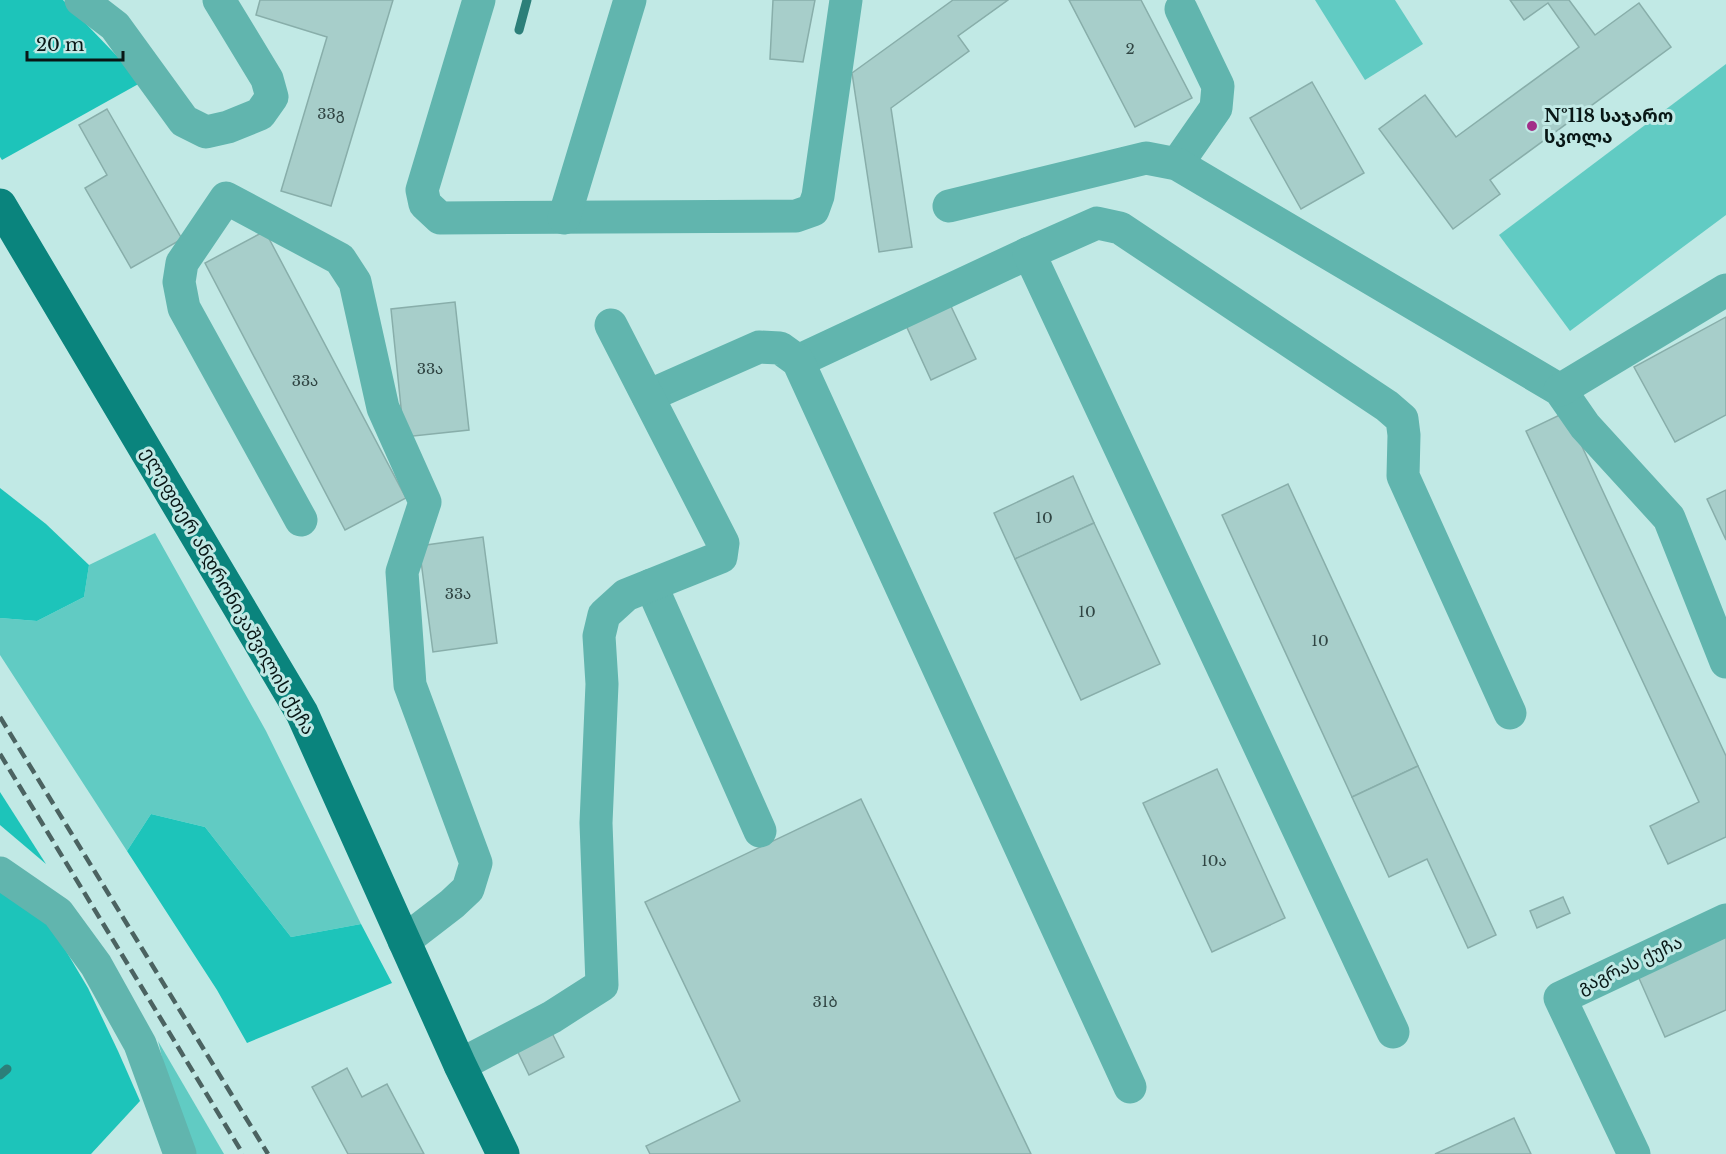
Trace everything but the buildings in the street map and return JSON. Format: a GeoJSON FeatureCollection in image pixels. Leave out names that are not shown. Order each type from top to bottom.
{"type":"FeatureCollection","features":[{"type":"Feature","properties":{"kind":"main road","name":"ელეფთერ ანდრონიკაშვილის ქუჩა"},"geometry":{"type":"LineString","coordinates":[[0,205],[302,712],[460,1065],[503,1154]]}},
{"type":"Feature","properties":{"kind":"street"},"geometry":{"type":"LineString","coordinates":[[81,0],[115,26],[184,121],[206,132],[228,127],[260,114],[272,97],[267,79],[219,0]]}},
{"type":"Feature","properties":{"kind":"street"},"geometry":{"type":"LineString","coordinates":[[478,0],[422,190],[425,204],[440,218],[796,216],[813,210],[818,196],[846,0]]}},
{"type":"Feature","properties":{"kind":"street"},"geometry":{"type":"LineString","coordinates":[[564,218],[630,0]]}},
{"type":"Feature","properties":{"kind":"street"},"geometry":{"type":"LineString","coordinates":[[1177,164],[1216,108],[1218,86],[1181,9]]}},
{"type":"Feature","properties":{"kind":"street"},"geometry":{"type":"LineString","coordinates":[[949,206],[1146,158],[1177,164],[1560,390],[1585,426],[1669,518],[1726,662]]}},
{"type":"Feature","properties":{"kind":"street"},"geometry":{"type":"LineString","coordinates":[[301,520],[184,308],[179,282],[182,263],[226,198],[340,259],[355,282],[383,408],[424,502],[402,572],[410,685],[476,863],[468,889],[404,941]]}},
{"type":"Feature","properties":{"kind":"street"},"geometry":{"type":"LineString","coordinates":[[798,361],[1097,223],[1120,228],[1388,406],[1402,419],[1403,476],[1510,713]]}},
{"type":"Feature","properties":{"kind":"street"},"geometry":{"type":"LineString","coordinates":[[1029,253],[1393,1032]]}},
{"type":"Feature","properties":{"kind":"street"},"geometry":{"type":"LineString","coordinates":[[1560,390],[1726,290]]}},
{"type":"Feature","properties":{"kind":"street"},"geometry":{"type":"LineString","coordinates":[[460,1065],[552,1017],[602,985],[596,823],[602,684],[599,636],[604,615],[626,595],[721,557],[723,543],[611,326]]}},
{"type":"Feature","properties":{"kind":"street"},"geometry":{"type":"LineString","coordinates":[[648,396],[759,347],[780,348],[798,361],[1130,1087]]}},
{"type":"Feature","properties":{"kind":"street"},"geometry":{"type":"LineString","coordinates":[[651,585],[760,831]]}},
{"type":"Feature","properties":{"kind":"street"},"geometry":{"type":"LineString","coordinates":[[0,873],[58,913],[96,965],[140,1044],[180,1154]]}},
{"type":"Feature","properties":{"kind":"street","name":"გაგრას ქუჩა"},"geometry":{"type":"LineString","coordinates":[[1634,1154],[1560,998],[1726,920]]}},
{"type":"Feature","properties":{"kind":"shaded area"},"geometry":{"type":"Polygon","coordinates":[[[0,0],[63,0],[142,82],[2,160],[0,157],[0,0]]]}},
{"type":"Feature","properties":{"kind":"shaded area"},"geometry":{"type":"Polygon","coordinates":[[[1315,0],[1395,0],[1423,44],[1365,80],[1315,0]]]}},
{"type":"Feature","properties":{"kind":"shaded area"},"geometry":{"type":"Polygon","coordinates":[[[1726,64],[1726,215],[1570,331],[1499,235],[1726,64]]]}},
{"type":"Feature","properties":{"kind":"shaded area"},"geometry":{"type":"Polygon","coordinates":[[[0,488],[46,524],[89,565],[84,597],[37,621],[0,618],[0,488]]]}},
{"type":"Feature","properties":{"kind":"shaded area"},"geometry":{"type":"Polygon","coordinates":[[[155,533],[266,731],[361,924],[291,937],[205,827],[151,814],[127,851],[0,655],[0,618],[37,621],[84,597],[89,565],[155,533]]]}},
{"type":"Feature","properties":{"kind":"shaded area"},"geometry":{"type":"Polygon","coordinates":[[[0,792],[46,864],[0,825],[0,792]]]}},
{"type":"Feature","properties":{"kind":"shaded area"},"geometry":{"type":"Polygon","coordinates":[[[151,814],[205,827],[291,937],[361,924],[392,983],[247,1043],[217,990],[127,851],[151,814]]]}},
{"type":"Feature","properties":{"kind":"shaded area"},"geometry":{"type":"Polygon","coordinates":[[[0,892],[47,919],[88,988],[140,1101],[91,1154],[0,1154],[0,892]]]}},
{"type":"Feature","properties":{"kind":"shaded area"},"geometry":{"type":"Polygon","coordinates":[[[158,1041],[224,1154],[192,1154],[179,1126],[158,1041]]]}},
{"type":"Feature","properties":{"kind":"waterway"},"geometry":{"type":"LineString","coordinates":[[519,30],[527,0]]}},
{"type":"Feature","properties":{"kind":"waterway"},"geometry":{"type":"LineString","coordinates":[[0,1075],[7,1069]]}},
{"type":"Feature","properties":{"kind":"railway"},"geometry":{"type":"LineString","coordinates":[[0,717],[268,1154]]}},
{"type":"Feature","properties":{"kind":"railway"},"geometry":{"type":"LineString","coordinates":[[0,754],[243,1154]]}},
{"type":"Feature","properties":{"kind":"place","name":"№118 საჯარო სკოლა"},"geometry":{"type":"Point","coordinates":[1532,126]}}]}
